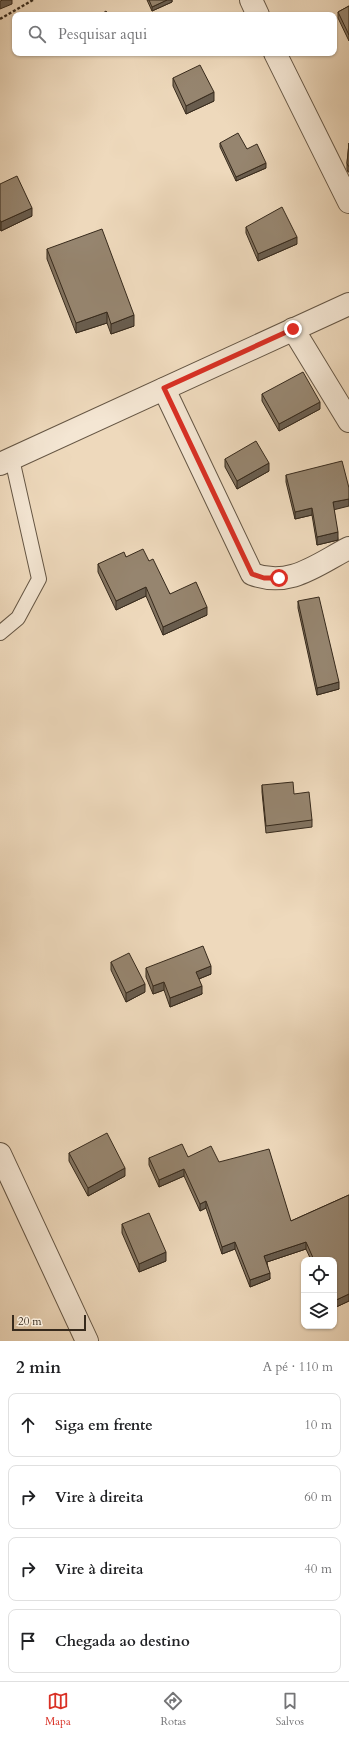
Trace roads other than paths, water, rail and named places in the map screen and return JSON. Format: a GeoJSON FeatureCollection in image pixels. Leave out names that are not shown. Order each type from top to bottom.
{"type":"FeatureCollection","features":[{"type":"Feature","properties":{"kind":"street"},"geometry":{"type":"LineString","coordinates":[[251,0],[257,12]]}},
{"type":"Feature","properties":{"kind":"street"},"geometry":{"type":"LineString","coordinates":[[276,56],[349,202]]}},
{"type":"Feature","properties":{"kind":"street"},"geometry":{"type":"LineString","coordinates":[[6,461],[349,304]]}},
{"type":"Feature","properties":{"kind":"street"},"geometry":{"type":"LineString","coordinates":[[293,329],[349,421]]}},
{"type":"Feature","properties":{"kind":"street"},"geometry":{"type":"LineString","coordinates":[[164,388],[252,574],[264,578],[295,577],[349,548]]}},
{"type":"Feature","properties":{"kind":"street"},"geometry":{"type":"LineString","coordinates":[[0,1154],[87,1341]]}},
{"type":"Feature","properties":{"kind":"lane"},"geometry":{"type":"LineString","coordinates":[[0,633],[18,618],[39,579],[6,461]]}}]}
